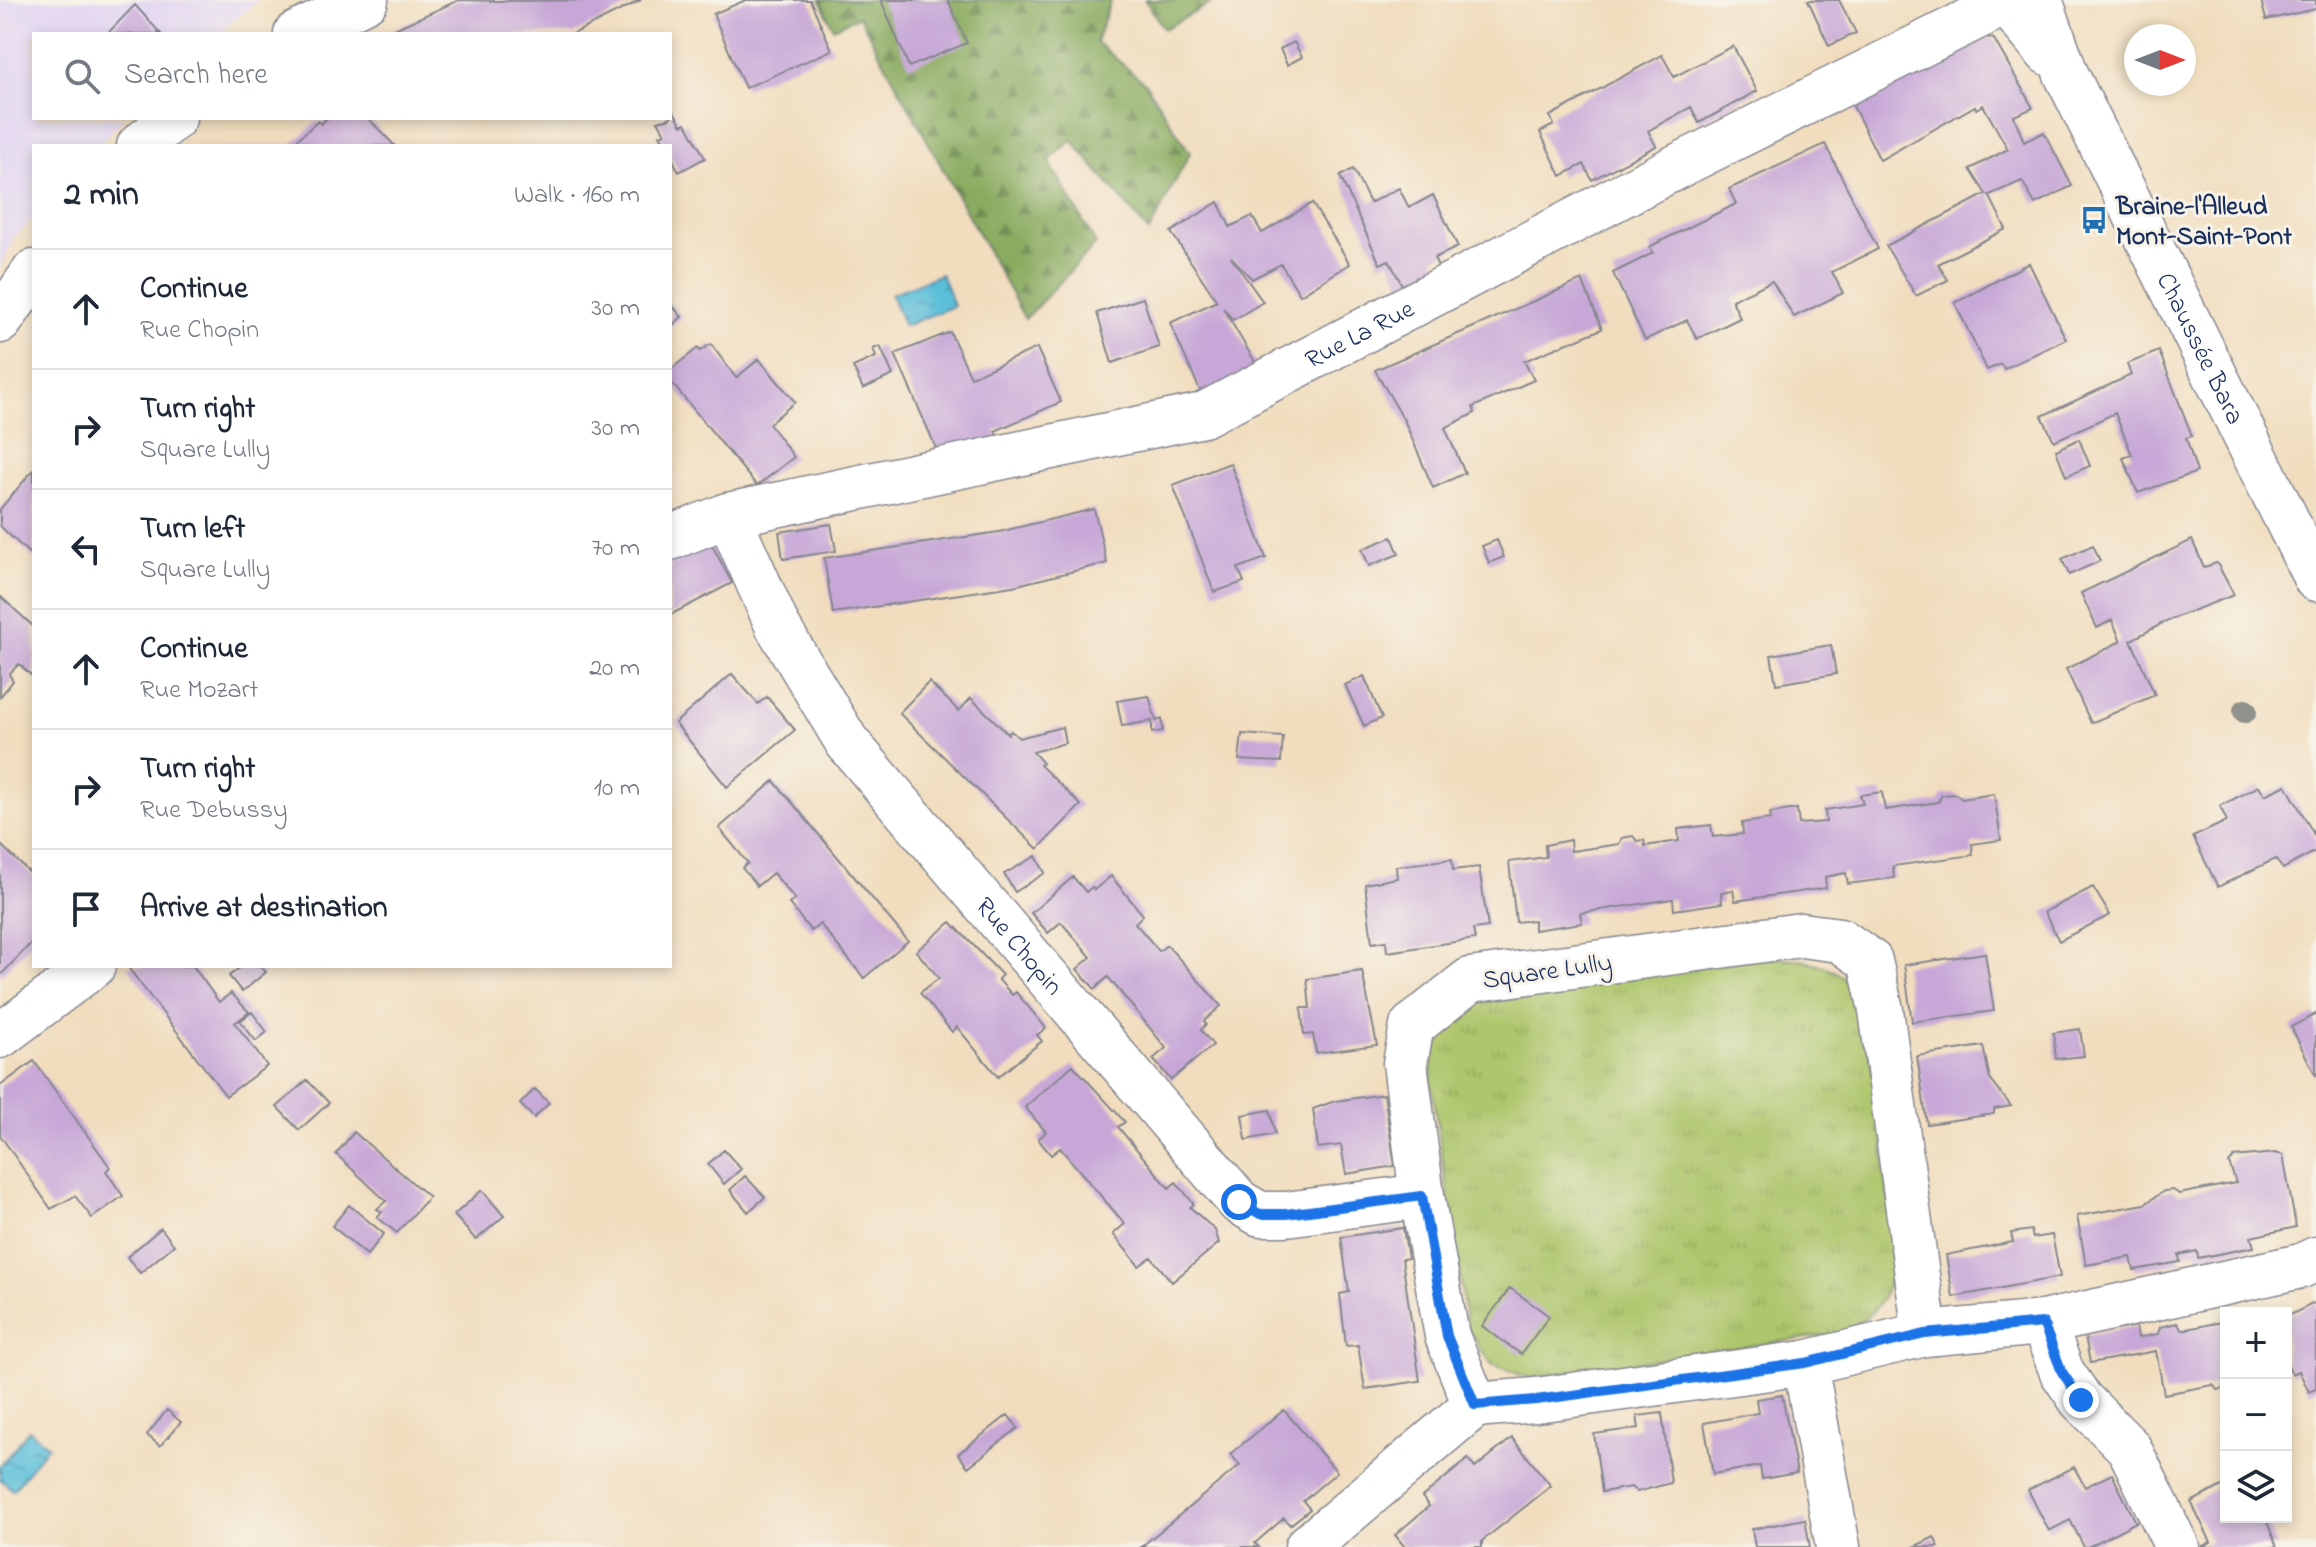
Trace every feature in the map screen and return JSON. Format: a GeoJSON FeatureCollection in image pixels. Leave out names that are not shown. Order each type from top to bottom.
{"type":"FeatureCollection","features":[{"type":"Feature","properties":{"kind":"street"},"geometry":{"type":"LineString","coordinates":[[300,32],[366,0]]}},
{"type":"Feature","properties":{"kind":"street","name":"Chaussée Bara"},"geometry":{"type":"LineString","coordinates":[[2016,1],[2066,74],[2316,579]]}},
{"type":"Feature","properties":{"kind":"street","name":"Rue La Rue"},"geometry":{"type":"LineString","coordinates":[[672,537],[728,515],[918,478],[1203,415],[1678,166],[2016,1]]}},
{"type":"Feature","properties":{"kind":"street"},"geometry":{"type":"LineString","coordinates":[[142,144],[172,120]]}},
{"type":"Feature","properties":{"kind":"street"},"geometry":{"type":"LineString","coordinates":[[0,321],[32,275]]}},
{"type":"Feature","properties":{"kind":"street","name":"Rue Chopin"},"geometry":{"type":"LineString","coordinates":[[728,515],[778,627],[847,742],[1239,1202],[1260,1214],[1286,1214],[1422,1196]]}},
{"type":"Feature","properties":{"kind":"street","name":"Square Lully"},"geometry":{"type":"LineString","coordinates":[[1475,1405],[1447,1336],[1422,1196],[1405,1063],[1412,1026],[1470,980],[1801,935],[1840,940],[1870,961],[1881,1010],[1925,1334]]}},
{"type":"Feature","properties":{"kind":"street"},"geometry":{"type":"LineString","coordinates":[[0,1036],[90,968]]}},
{"type":"Feature","properties":{"kind":"street"},"geometry":{"type":"LineString","coordinates":[[1307,1547],[1475,1405],[1536,1400],[1805,1363],[1925,1334],[2043,1323],[2301,1266],[2316,1259]]}},
{"type":"Feature","properties":{"kind":"street"},"geometry":{"type":"LineString","coordinates":[[2043,1323],[2062,1372],[2081,1400],[2129,1448],[2177,1547]]}},
{"type":"Feature","properties":{"kind":"street"},"geometry":{"type":"LineString","coordinates":[[1805,1363],[1838,1547]]}},
{"type":"Feature","properties":{"kind":"shaded area"},"geometry":{"type":"Polygon","coordinates":[[[0,0],[259,0],[219,32],[32,32],[32,120],[122,120],[100,144],[32,144],[32,219],[13,239],[0,269],[0,0]]]}},
{"type":"Feature","properties":{"kind":"green space"},"geometry":{"type":"Polygon","coordinates":[[[820,0],[1111,0],[1096,42],[1146,84],[1190,153],[1149,232],[1072,140],[1049,161],[1096,244],[1025,319],[859,16],[833,28],[820,0]]]}},
{"type":"Feature","properties":{"kind":"green space"},"geometry":{"type":"Polygon","coordinates":[[[1145,0],[1208,0],[1210,4],[1164,29],[1145,0]]]}},
{"type":"Feature","properties":{"kind":"green space"},"geometry":{"type":"Polygon","coordinates":[[[1759,957],[1810,962],[1835,971],[1853,989],[1860,1008],[1874,1084],[1891,1223],[1891,1277],[1879,1304],[1841,1333],[1529,1378],[1492,1364],[1467,1328],[1431,1080],[1434,1054],[1442,1035],[1477,1003],[1759,957]]]}},
{"type":"Feature","properties":{"kind":"water"},"geometry":{"type":"Polygon","coordinates":[[[941,274],[954,306],[904,326],[891,294],[941,274]]]}},
{"type":"Feature","properties":{"kind":"water"},"geometry":{"type":"Polygon","coordinates":[[[29,1430],[48,1446],[13,1490],[0,1479],[0,1466],[29,1430]]]}},
{"type":"Feature","properties":{"kind":"building"},"geometry":{"type":"Polygon","coordinates":[[[459,0],[641,0],[577,32],[387,32],[459,0]]]}},
{"type":"Feature","properties":{"kind":"building"},"geometry":{"type":"Polygon","coordinates":[[[746,0],[810,0],[832,50],[745,88],[713,14],[746,0]]]}},
{"type":"Feature","properties":{"kind":"building"},"geometry":{"type":"Polygon","coordinates":[[[881,0],[948,0],[967,43],[909,67],[881,0]]]}},
{"type":"Feature","properties":{"kind":"building"},"geometry":{"type":"Polygon","coordinates":[[[1808,0],[1839,0],[1856,33],[1829,46],[1808,0]]]}},
{"type":"Feature","properties":{"kind":"building"},"geometry":{"type":"Polygon","coordinates":[[[2261,0],[2316,0],[2316,9],[2266,20],[2261,0]]]}},
{"type":"Feature","properties":{"kind":"building"},"geometry":{"type":"Polygon","coordinates":[[[135,5],[159,32],[109,32],[135,5]]]}},
{"type":"Feature","properties":{"kind":"building"},"geometry":{"type":"Polygon","coordinates":[[[1980,35],[1994,39],[2033,108],[2014,116],[2024,142],[2044,132],[2072,186],[2035,204],[2022,181],[1989,195],[2006,229],[1938,264],[1948,280],[1916,296],[1886,246],[1986,194],[1970,169],[2008,149],[1983,105],[1976,109],[1975,106],[1880,160],[1850,100],[1980,35]]]}},
{"type":"Feature","properties":{"kind":"building"},"geometry":{"type":"Polygon","coordinates":[[[1294,42],[1302,57],[1287,65],[1280,49],[1294,42]]]}},
{"type":"Feature","properties":{"kind":"building"},"geometry":{"type":"Polygon","coordinates":[[[1733,46],[1757,91],[1699,123],[1691,107],[1648,131],[1656,146],[1592,180],[1584,164],[1561,176],[1540,132],[1554,125],[1550,116],[1662,55],[1674,77],[1733,46]]]}},
{"type":"Feature","properties":{"kind":"building"},"geometry":{"type":"Polygon","coordinates":[[[674,112],[682,125],[686,123],[705,158],[679,172],[672,158],[672,144],[665,144],[660,135],[665,133],[658,121],[672,120],[674,112]]]}},
{"type":"Feature","properties":{"kind":"building"},"geometry":{"type":"Polygon","coordinates":[[[325,120],[370,120],[393,144],[292,144],[318,121],[321,124],[325,120]]]}},
{"type":"Feature","properties":{"kind":"building"},"geometry":{"type":"Polygon","coordinates":[[[1825,144],[1878,249],[1832,272],[1843,293],[1794,317],[1772,281],[1732,300],[1740,318],[1697,339],[1687,320],[1645,340],[1613,273],[1653,253],[1649,247],[1736,204],[1729,189],[1825,144]]]}},
{"type":"Feature","properties":{"kind":"building"},"geometry":{"type":"Polygon","coordinates":[[[1353,169],[1370,203],[1399,188],[1409,208],[1433,195],[1458,247],[1434,258],[1440,270],[1403,287],[1389,260],[1380,264],[1340,176],[1353,169]]]}},
{"type":"Feature","properties":{"kind":"building"},"geometry":{"type":"Polygon","coordinates":[[[1218,202],[1230,227],[1252,216],[1262,233],[1312,203],[1350,264],[1300,295],[1281,264],[1252,279],[1231,257],[1263,302],[1233,320],[1223,308],[1261,372],[1202,395],[1170,323],[1217,301],[1171,232],[1218,202]]]}},
{"type":"Feature","properties":{"kind":"building"},"geometry":{"type":"Polygon","coordinates":[[[2029,263],[2066,339],[2004,369],[2001,364],[1987,370],[1955,303],[2029,263]]]}},
{"type":"Feature","properties":{"kind":"building"},"geometry":{"type":"Polygon","coordinates":[[[1582,280],[1602,329],[1524,361],[1534,380],[1473,407],[1475,413],[1445,428],[1465,473],[1433,488],[1405,422],[1375,370],[1582,280]]]}},
{"type":"Feature","properties":{"kind":"building"},"geometry":{"type":"Polygon","coordinates":[[[1143,298],[1159,347],[1112,363],[1097,313],[1143,298]]]}},
{"type":"Feature","properties":{"kind":"building"},"geometry":{"type":"Polygon","coordinates":[[[672,305],[682,317],[672,325],[672,305]]]}},
{"type":"Feature","properties":{"kind":"building"},"geometry":{"type":"Polygon","coordinates":[[[950,332],[971,377],[1037,348],[1061,402],[995,431],[1000,443],[940,457],[895,354],[950,332]]]}},
{"type":"Feature","properties":{"kind":"building"},"geometry":{"type":"Polygon","coordinates":[[[711,344],[736,378],[759,359],[795,402],[769,424],[794,457],[757,486],[672,383],[672,368],[698,348],[700,351],[711,344]]]}},
{"type":"Feature","properties":{"kind":"building"},"geometry":{"type":"Polygon","coordinates":[[[880,346],[893,375],[863,389],[853,367],[876,357],[873,349],[880,346]]]}},
{"type":"Feature","properties":{"kind":"building"},"geometry":{"type":"Polygon","coordinates":[[[2159,351],[2192,436],[2186,438],[2197,472],[2138,493],[2123,458],[2132,455],[2115,413],[2054,441],[2042,416],[2131,375],[2127,364],[2159,351]]]}},
{"type":"Feature","properties":{"kind":"building"},"geometry":{"type":"Polygon","coordinates":[[[2079,439],[2090,466],[2066,476],[2056,450],[2079,439]]]}},
{"type":"Feature","properties":{"kind":"building"},"geometry":{"type":"Polygon","coordinates":[[[1230,463],[1266,558],[1238,568],[1244,582],[1214,592],[1173,485],[1230,463]]]}},
{"type":"Feature","properties":{"kind":"building"},"geometry":{"type":"Polygon","coordinates":[[[32,471],[32,556],[0,526],[0,509],[32,471]]]}},
{"type":"Feature","properties":{"kind":"building"},"geometry":{"type":"Polygon","coordinates":[[[1094,509],[1107,563],[1013,586],[833,613],[824,558],[999,532],[1094,509]]]}},
{"type":"Feature","properties":{"kind":"building"},"geometry":{"type":"Polygon","coordinates":[[[831,524],[836,551],[783,559],[779,532],[831,524]]]}},
{"type":"Feature","properties":{"kind":"building"},"geometry":{"type":"Polygon","coordinates":[[[1392,537],[1399,554],[1369,566],[1362,549],[1392,537]]]}},
{"type":"Feature","properties":{"kind":"building"},"geometry":{"type":"Polygon","coordinates":[[[1497,540],[1504,557],[1489,563],[1482,546],[1497,540]]]}},
{"type":"Feature","properties":{"kind":"building"},"geometry":{"type":"Polygon","coordinates":[[[2192,540],[2204,567],[2217,563],[2234,595],[2171,619],[2131,640],[2155,695],[2091,723],[2066,669],[2121,641],[2112,620],[2097,628],[2081,593],[2192,540]]]}},
{"type":"Feature","properties":{"kind":"building"},"geometry":{"type":"Polygon","coordinates":[[[710,541],[732,583],[672,614],[672,559],[710,541]]]}},
{"type":"Feature","properties":{"kind":"building"},"geometry":{"type":"Polygon","coordinates":[[[2093,545],[2100,561],[2069,575],[2062,559],[2093,545]]]}},
{"type":"Feature","properties":{"kind":"building"},"geometry":{"type":"Polygon","coordinates":[[[0,596],[32,625],[32,674],[19,664],[9,674],[13,681],[0,697],[0,596]]]}},
{"type":"Feature","properties":{"kind":"building"},"geometry":{"type":"Polygon","coordinates":[[[1831,645],[1836,674],[1776,684],[1771,655],[1831,645]]]}},
{"type":"Feature","properties":{"kind":"building"},"geometry":{"type":"Polygon","coordinates":[[[732,674],[758,704],[767,697],[795,730],[727,787],[675,723],[732,674]]]}},
{"type":"Feature","properties":{"kind":"building"},"geometry":{"type":"Polygon","coordinates":[[[1364,676],[1382,718],[1364,726],[1345,685],[1364,676]]]}},
{"type":"Feature","properties":{"kind":"building"},"geometry":{"type":"Polygon","coordinates":[[[929,682],[959,711],[971,698],[1008,734],[1011,731],[1019,738],[1062,727],[1065,743],[1033,752],[1043,763],[1040,765],[1081,805],[1038,849],[899,713],[929,682]]]}},
{"type":"Feature","properties":{"kind":"building"},"geometry":{"type":"Polygon","coordinates":[[[1149,696],[1156,721],[1162,719],[1163,731],[1152,733],[1152,721],[1122,726],[1117,701],[1149,696]]]}},
{"type":"Feature","properties":{"kind":"building"},"geometry":{"type":"Polygon","coordinates":[[[1242,734],[1283,737],[1281,762],[1239,760],[1242,734]]]}},
{"type":"Feature","properties":{"kind":"building"},"geometry":{"type":"Polygon","coordinates":[[[774,781],[908,941],[864,978],[820,924],[811,931],[789,904],[795,899],[773,873],[757,886],[742,868],[748,863],[719,828],[774,781]]]}},
{"type":"Feature","properties":{"kind":"building"},"geometry":{"type":"Polygon","coordinates":[[[2286,785],[2316,838],[2316,851],[2283,869],[2275,859],[2218,887],[2193,837],[2227,821],[2220,806],[2259,786],[2265,795],[2286,785]]]}},
{"type":"Feature","properties":{"kind":"building"},"geometry":{"type":"Polygon","coordinates":[[[1882,792],[1885,810],[1938,802],[1942,795],[1956,794],[1962,799],[1994,794],[2001,840],[1972,844],[1973,855],[1893,866],[1894,878],[1848,884],[1846,873],[1825,877],[1826,888],[1735,901],[1733,890],[1721,892],[1722,903],[1674,910],[1673,899],[1580,913],[1582,923],[1534,930],[1534,920],[1516,922],[1509,862],[1546,857],[1545,845],[1570,840],[1571,851],[1619,844],[1622,838],[1633,836],[1637,841],[1644,840],[1645,846],[1679,841],[1678,829],[1711,825],[1713,837],[1743,834],[1742,823],[1771,819],[1770,813],[1797,809],[1799,824],[1826,822],[1825,810],[1863,804],[1860,795],[1882,792]]]}},
{"type":"Feature","properties":{"kind":"building"},"geometry":{"type":"Polygon","coordinates":[[[0,844],[32,875],[32,942],[0,976],[0,844]]]}},
{"type":"Feature","properties":{"kind":"building"},"geometry":{"type":"Polygon","coordinates":[[[1036,856],[1045,873],[1015,892],[1004,874],[1036,856]]]}},
{"type":"Feature","properties":{"kind":"building"},"geometry":{"type":"Polygon","coordinates":[[[1452,859],[1453,870],[1479,867],[1488,927],[1473,929],[1475,939],[1387,952],[1386,941],[1372,943],[1365,884],[1397,878],[1396,866],[1452,859]]]}},
{"type":"Feature","properties":{"kind":"building"},"geometry":{"type":"Polygon","coordinates":[[[1111,876],[1143,915],[1135,923],[1159,951],[1167,945],[1221,1006],[1204,1021],[1206,1024],[1201,1030],[1213,1045],[1171,1080],[1153,1059],[1166,1048],[1108,977],[1095,989],[1077,969],[1091,957],[1061,922],[1048,933],[1031,913],[1073,877],[1086,892],[1092,887],[1094,890],[1111,876]]]}},
{"type":"Feature","properties":{"kind":"building"},"geometry":{"type":"Polygon","coordinates":[[[2093,887],[2110,915],[2059,941],[2044,912],[2093,887]]]}},
{"type":"Feature","properties":{"kind":"building"},"geometry":{"type":"Polygon","coordinates":[[[951,922],[1002,975],[998,979],[1012,995],[1016,992],[1046,1028],[1037,1035],[1042,1041],[998,1077],[957,1027],[952,1032],[920,993],[939,978],[916,951],[951,922]]]}},
{"type":"Feature","properties":{"kind":"building"},"geometry":{"type":"Polygon","coordinates":[[[1985,953],[1994,1011],[1912,1022],[1904,965],[1985,953]]]}},
{"type":"Feature","properties":{"kind":"building"},"geometry":{"type":"Polygon","coordinates":[[[129,968],[194,968],[219,1002],[231,993],[249,1012],[235,1023],[267,1066],[226,1096],[129,968]]]}},
{"type":"Feature","properties":{"kind":"building"},"geometry":{"type":"Polygon","coordinates":[[[239,968],[263,968],[266,972],[242,992],[229,976],[239,968]]]}},
{"type":"Feature","properties":{"kind":"building"},"geometry":{"type":"Polygon","coordinates":[[[1362,971],[1377,1045],[1316,1053],[1313,1034],[1304,1035],[1301,1008],[1310,1008],[1307,979],[1362,971]]]}},
{"type":"Feature","properties":{"kind":"building"},"geometry":{"type":"Polygon","coordinates":[[[252,1012],[267,1032],[256,1041],[240,1021],[252,1012]]]}},
{"type":"Feature","properties":{"kind":"building"},"geometry":{"type":"Polygon","coordinates":[[[2316,1014],[2316,1076],[2291,1027],[2316,1014]]]}},
{"type":"Feature","properties":{"kind":"building"},"geometry":{"type":"Polygon","coordinates":[[[2080,1029],[2084,1056],[2056,1059],[2053,1033],[2080,1029]]]}},
{"type":"Feature","properties":{"kind":"building"},"geometry":{"type":"Polygon","coordinates":[[[1983,1046],[1990,1079],[2011,1106],[1994,1109],[1994,1114],[1927,1124],[1917,1056],[1983,1046]]]}},
{"type":"Feature","properties":{"kind":"building"},"geometry":{"type":"Polygon","coordinates":[[[34,1061],[110,1167],[106,1171],[123,1196],[92,1218],[75,1196],[51,1209],[0,1135],[0,1086],[34,1061]]]}},
{"type":"Feature","properties":{"kind":"building"},"geometry":{"type":"Polygon","coordinates":[[[1073,1065],[1125,1122],[1118,1127],[1169,1188],[1176,1182],[1194,1204],[1190,1207],[1215,1230],[1219,1243],[1172,1282],[1151,1257],[1139,1266],[1113,1234],[1125,1224],[1060,1148],[1051,1155],[1038,1139],[1046,1132],[1025,1107],[1073,1065]]]}},
{"type":"Feature","properties":{"kind":"building"},"geometry":{"type":"Polygon","coordinates":[[[307,1080],[329,1103],[299,1130],[277,1107],[307,1080]]]}},
{"type":"Feature","properties":{"kind":"building"},"geometry":{"type":"Polygon","coordinates":[[[535,1089],[549,1103],[534,1118],[520,1104],[535,1089]]]}},
{"type":"Feature","properties":{"kind":"building"},"geometry":{"type":"Polygon","coordinates":[[[1384,1094],[1395,1166],[1346,1174],[1341,1145],[1318,1148],[1313,1109],[1335,1101],[1384,1094]]]}},
{"type":"Feature","properties":{"kind":"building"},"geometry":{"type":"Polygon","coordinates":[[[1270,1110],[1275,1134],[1246,1140],[1242,1115],[1270,1110]]]}},
{"type":"Feature","properties":{"kind":"building"},"geometry":{"type":"Polygon","coordinates":[[[354,1132],[429,1197],[397,1233],[377,1217],[382,1212],[377,1209],[386,1201],[336,1154],[354,1132]]]}},
{"type":"Feature","properties":{"kind":"building"},"geometry":{"type":"Polygon","coordinates":[[[724,1150],[741,1169],[724,1184],[708,1164],[724,1150]]]}},
{"type":"Feature","properties":{"kind":"building"},"geometry":{"type":"Polygon","coordinates":[[[2283,1155],[2296,1227],[2251,1237],[2254,1247],[2198,1258],[2197,1251],[2179,1255],[2180,1262],[2134,1270],[2131,1257],[2086,1265],[2077,1216],[2145,1204],[2164,1191],[2173,1190],[2179,1194],[2236,1183],[2229,1163],[2234,1157],[2283,1155]]]}},
{"type":"Feature","properties":{"kind":"building"},"geometry":{"type":"Polygon","coordinates":[[[745,1176],[765,1197],[748,1212],[730,1190],[745,1176]]]}},
{"type":"Feature","properties":{"kind":"building"},"geometry":{"type":"Polygon","coordinates":[[[482,1190],[504,1216],[476,1240],[454,1215],[482,1190]]]}},
{"type":"Feature","properties":{"kind":"building"},"geometry":{"type":"Polygon","coordinates":[[[349,1205],[384,1234],[367,1255],[332,1226],[349,1205]]]}},
{"type":"Feature","properties":{"kind":"building"},"geometry":{"type":"Polygon","coordinates":[[[161,1228],[174,1245],[140,1273],[127,1257],[161,1228]]]}},
{"type":"Feature","properties":{"kind":"building"},"geometry":{"type":"Polygon","coordinates":[[[1403,1228],[1408,1258],[1402,1259],[1420,1381],[1365,1389],[1358,1345],[1346,1346],[1340,1294],[1349,1292],[1341,1237],[1403,1228]]]}},
{"type":"Feature","properties":{"kind":"building"},"geometry":{"type":"Polygon","coordinates":[[[2031,1230],[2033,1238],[2052,1235],[2060,1277],[1953,1297],[1946,1255],[2013,1242],[2011,1233],[2031,1230]]]}},
{"type":"Feature","properties":{"kind":"building"},"geometry":{"type":"Polygon","coordinates":[[[1510,1288],[1549,1316],[1521,1354],[1482,1326],[1510,1288]]]}},
{"type":"Feature","properties":{"kind":"building"},"geometry":{"type":"Polygon","coordinates":[[[2316,1302],[2316,1389],[2309,1392],[2299,1371],[2292,1374],[2292,1314],[2316,1302]]]}},
{"type":"Feature","properties":{"kind":"building"},"geometry":{"type":"Polygon","coordinates":[[[2220,1322],[2220,1389],[2213,1385],[2164,1394],[2156,1351],[2090,1363],[2085,1336],[2136,1326],[2138,1338],[2158,1334],[2160,1327],[2177,1323],[2182,1330],[2220,1322]]]}},
{"type":"Feature","properties":{"kind":"building"},"geometry":{"type":"Polygon","coordinates":[[[1782,1395],[1797,1473],[1762,1479],[1760,1466],[1713,1474],[1704,1423],[1758,1413],[1756,1399],[1782,1395]]]}},
{"type":"Feature","properties":{"kind":"building"},"geometry":{"type":"Polygon","coordinates":[[[167,1410],[181,1422],[160,1446],[147,1435],[167,1410]]]}},
{"type":"Feature","properties":{"kind":"building"},"geometry":{"type":"Polygon","coordinates":[[[1284,1410],[1337,1472],[1303,1501],[1310,1509],[1290,1525],[1284,1518],[1255,1543],[1259,1547],[1141,1547],[1240,1465],[1230,1454],[1284,1410]]]}},
{"type":"Feature","properties":{"kind":"building"},"geometry":{"type":"Polygon","coordinates":[[[1662,1413],[1671,1483],[1637,1492],[1631,1487],[1602,1492],[1594,1434],[1639,1428],[1637,1416],[1662,1413]]]}},
{"type":"Feature","properties":{"kind":"building"},"geometry":{"type":"Polygon","coordinates":[[[1008,1415],[1018,1428],[968,1467],[958,1454],[1008,1415]]]}},
{"type":"Feature","properties":{"kind":"building"},"geometry":{"type":"Polygon","coordinates":[[[1512,1438],[1551,1486],[1482,1541],[1482,1547],[1405,1547],[1395,1535],[1429,1506],[1422,1497],[1468,1459],[1475,1468],[1512,1438]]]}},
{"type":"Feature","properties":{"kind":"building"},"geometry":{"type":"Polygon","coordinates":[[[2074,1467],[2085,1487],[2112,1474],[2136,1522],[2088,1547],[2084,1547],[2070,1520],[2049,1531],[2028,1490],[2074,1467]]]}},
{"type":"Feature","properties":{"kind":"building"},"geometry":{"type":"Polygon","coordinates":[[[2220,1487],[2220,1523],[2267,1523],[2277,1547],[2201,1547],[2211,1542],[2191,1502],[2220,1487]]]}},
{"type":"Feature","properties":{"kind":"building"},"geometry":{"type":"Polygon","coordinates":[[[1805,1519],[1810,1547],[1755,1547],[1752,1529],[1805,1519]]]}},
{"type":"Feature","properties":{"kind":"building"},"geometry":{"type":"Polygon","coordinates":[[[1934,1537],[1939,1547],[1914,1547],[1934,1537]]]}},
{"type":"Feature","properties":{"kind":"place","name":"Braine-l'Alleud Mont-Saint-Pont"},"geometry":{"type":"Point","coordinates":[2094,220]}},
{"type":"Feature","properties":{"kind":"route"},"geometry":{"type":"LineString","coordinates":[[1239,1202],[1260,1214],[1286,1214],[1422,1196],[1447,1336],[1475,1405],[1536,1400],[1805,1363],[1925,1334],[2043,1323],[2062,1372],[2081,1400]]}}]}
